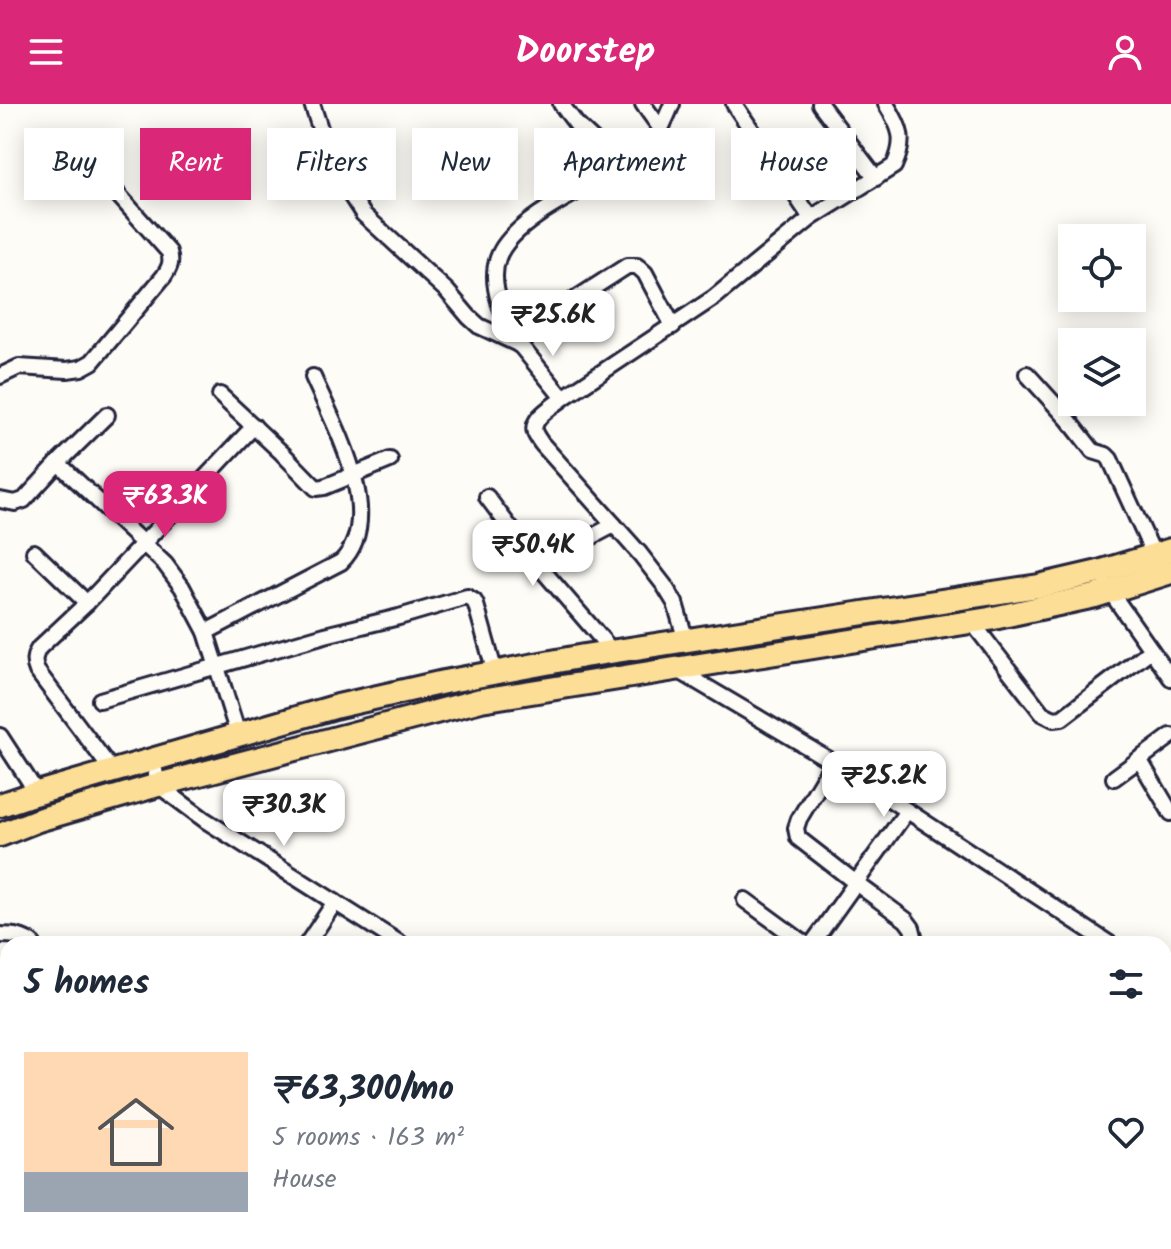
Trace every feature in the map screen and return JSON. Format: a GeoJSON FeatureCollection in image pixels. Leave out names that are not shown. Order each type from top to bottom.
{"type":"FeatureCollection","features":[{"type":"Feature","properties":{"kind":"highway"},"geometry":{"type":"LineString","coordinates":[[0,835],[38,820],[158,785],[481,700],[971,621],[1104,582],[1162,552]]}},
{"type":"Feature","properties":{"kind":"highway"},"geometry":{"type":"LineString","coordinates":[[0,805],[338,706],[495,673],[1039,586],[1104,582],[1171,572]]}},
{"type":"Feature","properties":{"kind":"street"},"geometry":{"type":"LineString","coordinates":[[312,104],[333,168],[363,214],[447,291],[479,326],[516,340]]}},
{"type":"Feature","properties":{"kind":"street"},"geometry":{"type":"LineString","coordinates":[[561,104],[580,128]]}},
{"type":"Feature","properties":{"kind":"street"},"geometry":{"type":"LineString","coordinates":[[643,104],[660,128]]}},
{"type":"Feature","properties":{"kind":"street"},"geometry":{"type":"LineString","coordinates":[[661,128],[672,104]]}},
{"type":"Feature","properties":{"kind":"street"},"geometry":{"type":"LineString","coordinates":[[734,104],[811,218]]}},
{"type":"Feature","properties":{"kind":"street"},"geometry":{"type":"LineString","coordinates":[[820,104],[876,178]]}},
{"type":"Feature","properties":{"kind":"street"},"geometry":{"type":"LineString","coordinates":[[686,641],[675,603],[664,585],[542,444],[534,426],[563,398],[715,297],[811,218],[894,166],[902,139],[898,123],[886,104]]}},
{"type":"Feature","properties":{"kind":"street"},"geometry":{"type":"LineString","coordinates":[[0,376],[19,367],[67,370],[92,362],[164,276],[172,260],[169,252],[123,200]]}},
{"type":"Feature","properties":{"kind":"street"},"geometry":{"type":"LineString","coordinates":[[562,200],[512,237],[502,250],[494,272],[504,316],[516,340],[563,398]]}},
{"type":"Feature","properties":{"kind":"street"},"geometry":{"type":"LineString","coordinates":[[516,340],[627,266],[637,266],[645,273],[673,326]]}},
{"type":"Feature","properties":{"kind":"street"},"geometry":{"type":"LineString","coordinates":[[1027,374],[1093,451],[1110,459],[1162,552]]}},
{"type":"Feature","properties":{"kind":"street"},"geometry":{"type":"LineString","coordinates":[[206,632],[341,562],[355,543],[359,501],[354,475],[313,377]]}},
{"type":"Feature","properties":{"kind":"street"},"geometry":{"type":"LineString","coordinates":[[220,395],[316,488],[390,460]]}},
{"type":"Feature","properties":{"kind":"street"},"geometry":{"type":"LineString","coordinates":[[0,500],[15,503],[24,500],[107,415]]}},
{"type":"Feature","properties":{"kind":"street"},"geometry":{"type":"LineString","coordinates":[[113,772],[37,671],[35,655],[254,426]]}},
{"type":"Feature","properties":{"kind":"street"},"geometry":{"type":"LineString","coordinates":[[58,463],[165,564],[182,587],[206,632],[238,734]]}},
{"type":"Feature","properties":{"kind":"street"},"geometry":{"type":"LineString","coordinates":[[487,497],[538,565],[613,652]]}},
{"type":"Feature","properties":{"kind":"street"},"geometry":{"type":"LineString","coordinates":[[538,565],[614,525]]}},
{"type":"Feature","properties":{"kind":"street"},"geometry":{"type":"LineString","coordinates":[[34,552],[87,603]]}},
{"type":"Feature","properties":{"kind":"street"},"geometry":{"type":"LineString","coordinates":[[1104,582],[1171,678]]}},
{"type":"Feature","properties":{"kind":"street"},"geometry":{"type":"LineString","coordinates":[[100,700],[467,597],[476,605],[495,673]]}},
{"type":"Feature","properties":{"kind":"street"},"geometry":{"type":"LineString","coordinates":[[971,621],[1042,713],[1054,719],[1062,718],[1151,650]]}},
{"type":"Feature","properties":{"kind":"street"},"geometry":{"type":"LineString","coordinates":[[675,669],[833,762],[1098,936]]}},
{"type":"Feature","properties":{"kind":"street"},"geometry":{"type":"LineString","coordinates":[[0,736],[37,793]]}},
{"type":"Feature","properties":{"kind":"street"},"geometry":{"type":"LineString","coordinates":[[1114,778],[1171,736]]}},
{"type":"Feature","properties":{"kind":"street"},"geometry":{"type":"LineString","coordinates":[[1139,759],[1171,813]]}},
{"type":"Feature","properties":{"kind":"street"},"geometry":{"type":"LineString","coordinates":[[153,760],[158,785],[205,820],[388,936]]}},
{"type":"Feature","properties":{"kind":"street"},"geometry":{"type":"LineString","coordinates":[[833,762],[796,828],[798,838],[906,920],[914,936]]}},
{"type":"Feature","properties":{"kind":"street"},"geometry":{"type":"LineString","coordinates":[[818,936],[907,811]]}},
{"type":"Feature","properties":{"kind":"street"},"geometry":{"type":"LineString","coordinates":[[745,900],[794,936]]}},
{"type":"Feature","properties":{"kind":"street"},"geometry":{"type":"LineString","coordinates":[[312,936],[335,902]]}}]}
